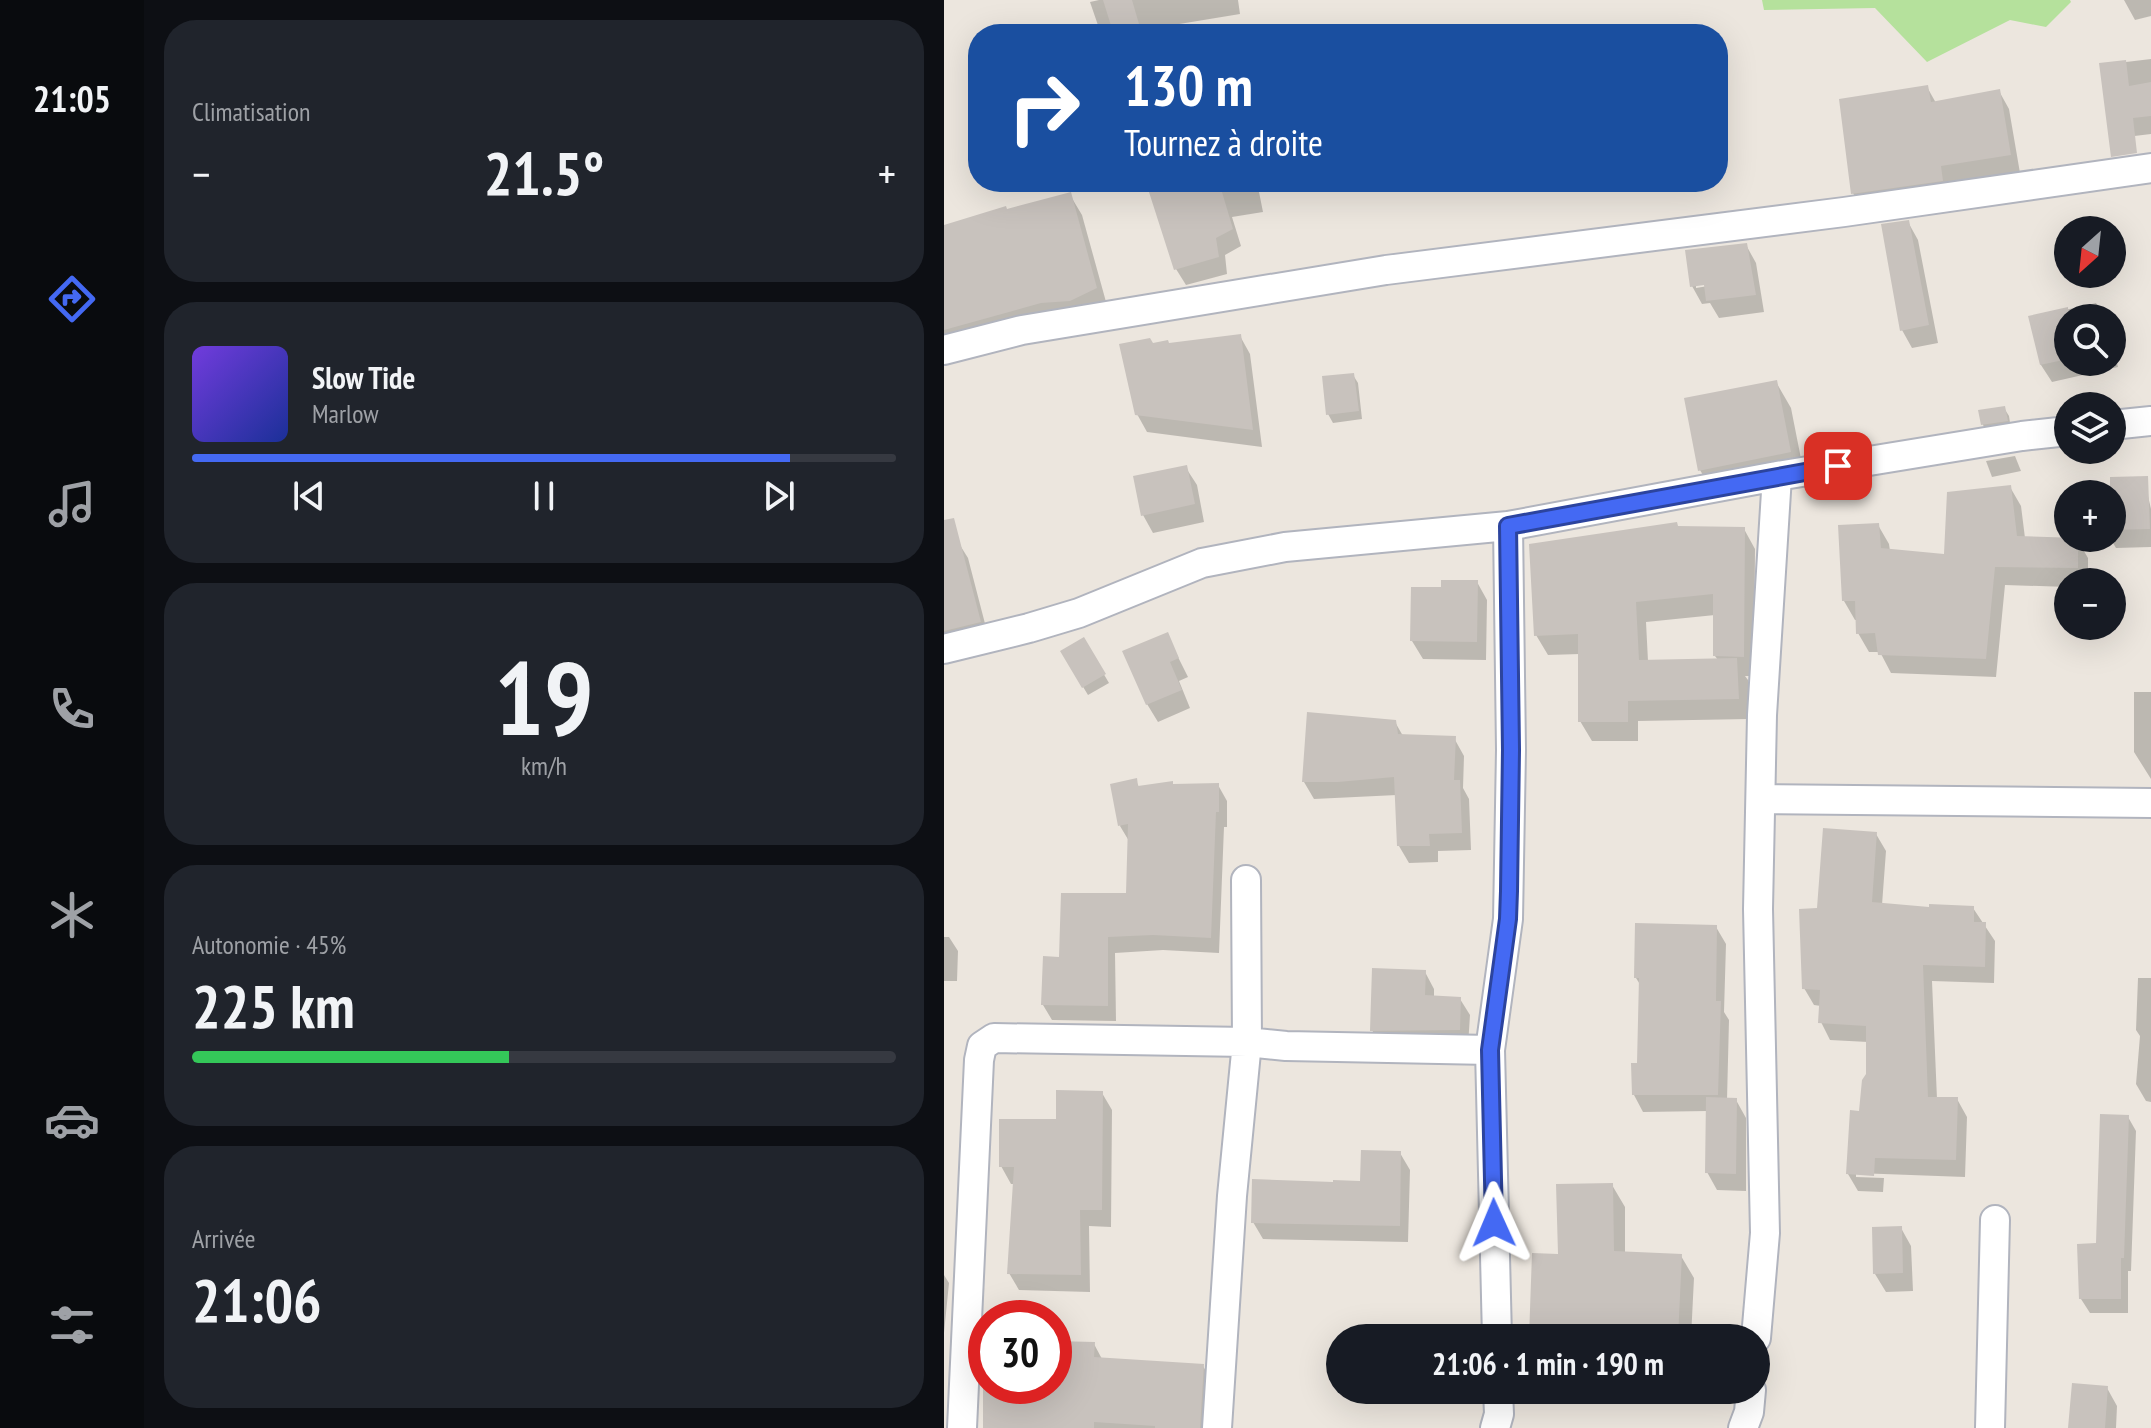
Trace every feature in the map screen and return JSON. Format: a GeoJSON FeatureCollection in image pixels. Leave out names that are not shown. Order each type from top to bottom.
{"type":"FeatureCollection","features":[{"type":"Feature","properties":{"kind":"street"},"geometry":{"type":"LineString","coordinates":[[944,350],[1022,330],[1386,270],[1844,212],[2151,168]]}},
{"type":"Feature","properties":{"kind":"street"},"geometry":{"type":"LineString","coordinates":[[2126,424],[2151,421]]}},
{"type":"Feature","properties":{"kind":"street"},"geometry":{"type":"LineString","coordinates":[[944,649],[1079,613],[1202,563],[1285,547],[1508,526],[1777,476],[2054,433]]}},
{"type":"Feature","properties":{"kind":"street"},"geometry":{"type":"LineString","coordinates":[[1757,1324],[1765,1233],[1758,909],[1762,715],[1777,476]]}},
{"type":"Feature","properties":{"kind":"street"},"geometry":{"type":"LineString","coordinates":[[1497,1324],[1490,1050],[1508,919],[1511,750],[1508,526]]}},
{"type":"Feature","properties":{"kind":"street"},"geometry":{"type":"LineString","coordinates":[[1761,799],[2151,803]]}},
{"type":"Feature","properties":{"kind":"street"},"geometry":{"type":"LineString","coordinates":[[1217,1428],[1232,1196],[1247,1042],[1246,880]]}},
{"type":"Feature","properties":{"kind":"street"},"geometry":{"type":"LineString","coordinates":[[962,1428],[982,1046],[994,1038],[1490,1050]]}},
{"type":"Feature","properties":{"kind":"street"},"geometry":{"type":"LineString","coordinates":[[1990,1428],[1995,1220]]}},
{"type":"Feature","properties":{"kind":"street"},"geometry":{"type":"LineString","coordinates":[[1495,1428],[1499,1404]]}},
{"type":"Feature","properties":{"kind":"street"},"geometry":{"type":"LineString","coordinates":[[1743,1428],[1750,1404]]}},
{"type":"Feature","properties":{"kind":"green space"},"geometry":{"type":"Polygon","coordinates":[[[1762,0],[2071,2],[2046,27],[2010,20],[1927,62],[1875,8],[1764,10],[1762,0]]]}},
{"type":"Feature","properties":{"kind":"building"},"geometry":{"type":"Polygon","coordinates":[[[1103,0],[1132,0],[1139,24],[1110,24],[1103,0]]]}},
{"type":"Feature","properties":{"kind":"building"},"geometry":{"type":"Polygon","coordinates":[[[2126,60],[2129,86],[2151,82],[2151,116],[2133,118],[2137,153],[2111,157],[2099,63],[2126,60]]]}},
{"type":"Feature","properties":{"kind":"building"},"geometry":{"type":"Polygon","coordinates":[[[1928,85],[1931,102],[2000,89],[2011,155],[1941,166],[1943,181],[1851,194],[1839,99],[1928,85]]]}},
{"type":"Feature","properties":{"kind":"building"},"geometry":{"type":"Polygon","coordinates":[[[1071,192],[1097,288],[1070,301],[1041,303],[944,330],[944,225],[1006,206],[1007,209],[1071,192]]]}},
{"type":"Feature","properties":{"kind":"building"},"geometry":{"type":"Polygon","coordinates":[[[1149,192],[1222,192],[1233,229],[1216,238],[1219,257],[1174,270],[1149,192]]]}},
{"type":"Feature","properties":{"kind":"building"},"geometry":{"type":"Polygon","coordinates":[[[1909,220],[1929,325],[1900,331],[1881,224],[1909,220]]]}},
{"type":"Feature","properties":{"kind":"building"},"geometry":{"type":"Polygon","coordinates":[[[1747,243],[1756,295],[1706,301],[1704,285],[1690,287],[1685,250],[1747,243]]]}},
{"type":"Feature","properties":{"kind":"building"},"geometry":{"type":"Polygon","coordinates":[[[2054,310],[2054,362],[2040,365],[2028,316],[2054,310]]]}},
{"type":"Feature","properties":{"kind":"building"},"geometry":{"type":"Polygon","coordinates":[[[1241,334],[1253,430],[1135,415],[1119,344],[1150,338],[1153,343],[1168,340],[1169,343],[1241,334]]]}},
{"type":"Feature","properties":{"kind":"building"},"geometry":{"type":"Polygon","coordinates":[[[1354,373],[1359,411],[1326,415],[1322,376],[1354,373]]]}},
{"type":"Feature","properties":{"kind":"building"},"geometry":{"type":"Polygon","coordinates":[[[1777,380],[1791,452],[1698,471],[1684,398],[1777,380]]]}},
{"type":"Feature","properties":{"kind":"building"},"geometry":{"type":"Polygon","coordinates":[[[2005,406],[2008,421],[1981,425],[1978,410],[2005,406]]]}},
{"type":"Feature","properties":{"kind":"building"},"geometry":{"type":"Polygon","coordinates":[[[1187,465],[1195,504],[1141,516],[1133,476],[1187,465]]]}},
{"type":"Feature","properties":{"kind":"building"},"geometry":{"type":"Polygon","coordinates":[[[2148,476],[2150,529],[2126,530],[2126,480],[2110,480],[2110,477],[2148,476]]]}},
{"type":"Feature","properties":{"kind":"building"},"geometry":{"type":"Polygon","coordinates":[[[2011,485],[2017,536],[2054,537],[2054,552],[2078,552],[2078,568],[1995,567],[1986,659],[1878,655],[1875,633],[1856,634],[1855,601],[1842,601],[1838,525],[1879,523],[1881,548],[1944,554],[1947,492],[2011,485]]]}},
{"type":"Feature","properties":{"kind":"building"},"geometry":{"type":"Polygon","coordinates":[[[954,518],[981,622],[944,631],[944,520],[954,518]]]}},
{"type":"Feature","properties":{"kind":"building"},"geometry":{"type":"Polygon","coordinates":[[[1677,522],[1678,526],[1745,527],[1744,657],[1713,656],[1713,594],[1636,602],[1639,660],[1737,658],[1739,699],[1628,701],[1628,722],[1578,722],[1578,634],[1534,636],[1529,544],[1677,522]]]}},
{"type":"Feature","properties":{"kind":"building"},"geometry":{"type":"Polygon","coordinates":[[[1441,580],[1478,580],[1477,642],[1410,641],[1411,587],[1441,587],[1441,580]]]}},
{"type":"Feature","properties":{"kind":"building"},"geometry":{"type":"Polygon","coordinates":[[[1168,632],[1179,658],[1170,662],[1182,690],[1146,705],[1122,651],[1168,632]]]}},
{"type":"Feature","properties":{"kind":"building"},"geometry":{"type":"Polygon","coordinates":[[[1084,637],[1106,674],[1082,688],[1060,651],[1084,637]]]}},
{"type":"Feature","properties":{"kind":"building"},"geometry":{"type":"Polygon","coordinates":[[[1307,712],[1396,720],[1398,734],[1456,736],[1454,780],[1460,780],[1462,833],[1429,834],[1430,846],[1397,846],[1394,777],[1302,782],[1307,712]]]}},
{"type":"Feature","properties":{"kind":"building"},"geometry":{"type":"Polygon","coordinates":[[[1137,778],[1138,786],[1173,781],[1173,784],[1219,783],[1211,938],[1153,935],[1108,937],[1108,1006],[1041,1005],[1043,956],[1059,957],[1061,893],[1126,893],[1128,824],[1118,826],[1110,784],[1137,778]]]}},
{"type":"Feature","properties":{"kind":"building"},"geometry":{"type":"Polygon","coordinates":[[[1823,828],[1877,832],[1872,902],[1929,907],[1929,904],[1974,906],[1974,922],[1986,922],[1985,967],[1923,965],[1928,1097],[1958,1097],[1956,1160],[1875,1158],[1874,1176],[1846,1174],[1850,1110],[1859,1111],[1862,1080],[1866,1074],[1866,1026],[1818,1023],[1820,990],[1802,989],[1799,909],[1817,908],[1823,828]]]}},
{"type":"Feature","properties":{"kind":"building"},"geometry":{"type":"Polygon","coordinates":[[[1635,923],[1717,925],[1716,1001],[1721,1001],[1718,1095],[1632,1095],[1631,1063],[1637,1063],[1639,978],[1634,978],[1635,923]]]}},
{"type":"Feature","properties":{"kind":"building"},"geometry":{"type":"Polygon","coordinates":[[[1372,968],[1426,970],[1425,995],[1461,997],[1460,1030],[1370,1031],[1372,968]]]}},
{"type":"Feature","properties":{"kind":"building"},"geometry":{"type":"Polygon","coordinates":[[[1056,1090],[1103,1091],[1102,1210],[1080,1210],[1081,1275],[1007,1274],[1014,1167],[999,1167],[999,1119],[1056,1119],[1056,1090]]]}},
{"type":"Feature","properties":{"kind":"building"},"geometry":{"type":"Polygon","coordinates":[[[1706,1097],[1737,1098],[1736,1174],[1705,1173],[1706,1097]]]}},
{"type":"Feature","properties":{"kind":"building"},"geometry":{"type":"Polygon","coordinates":[[[2100,1114],[2129,1115],[2121,1299],[2079,1299],[2077,1244],[2096,1243],[2100,1114]]]}},
{"type":"Feature","properties":{"kind":"building"},"geometry":{"type":"Polygon","coordinates":[[[1361,1150],[1401,1151],[1400,1226],[1251,1223],[1252,1179],[1360,1181],[1361,1150]]]}},
{"type":"Feature","properties":{"kind":"building"},"geometry":{"type":"Polygon","coordinates":[[[1613,1183],[1614,1251],[1682,1254],[1679,1324],[1529,1324],[1532,1253],[1558,1254],[1556,1184],[1613,1183]]]}},
{"type":"Feature","properties":{"kind":"building"},"geometry":{"type":"Polygon","coordinates":[[[1902,1226],[1903,1273],[1873,1274],[1872,1227],[1902,1226]]]}},
{"type":"Feature","properties":{"kind":"building"},"geometry":{"type":"Polygon","coordinates":[[[1072,1341],[1095,1342],[1094,1357],[1204,1364],[1200,1428],[1155,1428],[1094,1422],[1094,1428],[983,1428],[983,1404],[1072,1404],[1072,1341]]]}},
{"type":"Feature","properties":{"kind":"building"},"geometry":{"type":"Polygon","coordinates":[[[2072,1383],[2108,1386],[2105,1428],[2068,1428],[2072,1383]]]}},
{"type":"Feature","properties":{"kind":"route"},"geometry":{"type":"LineString","coordinates":[[1494,1223],[1490,1050],[1509,891],[1508,526],[1838,466]]}}]}
